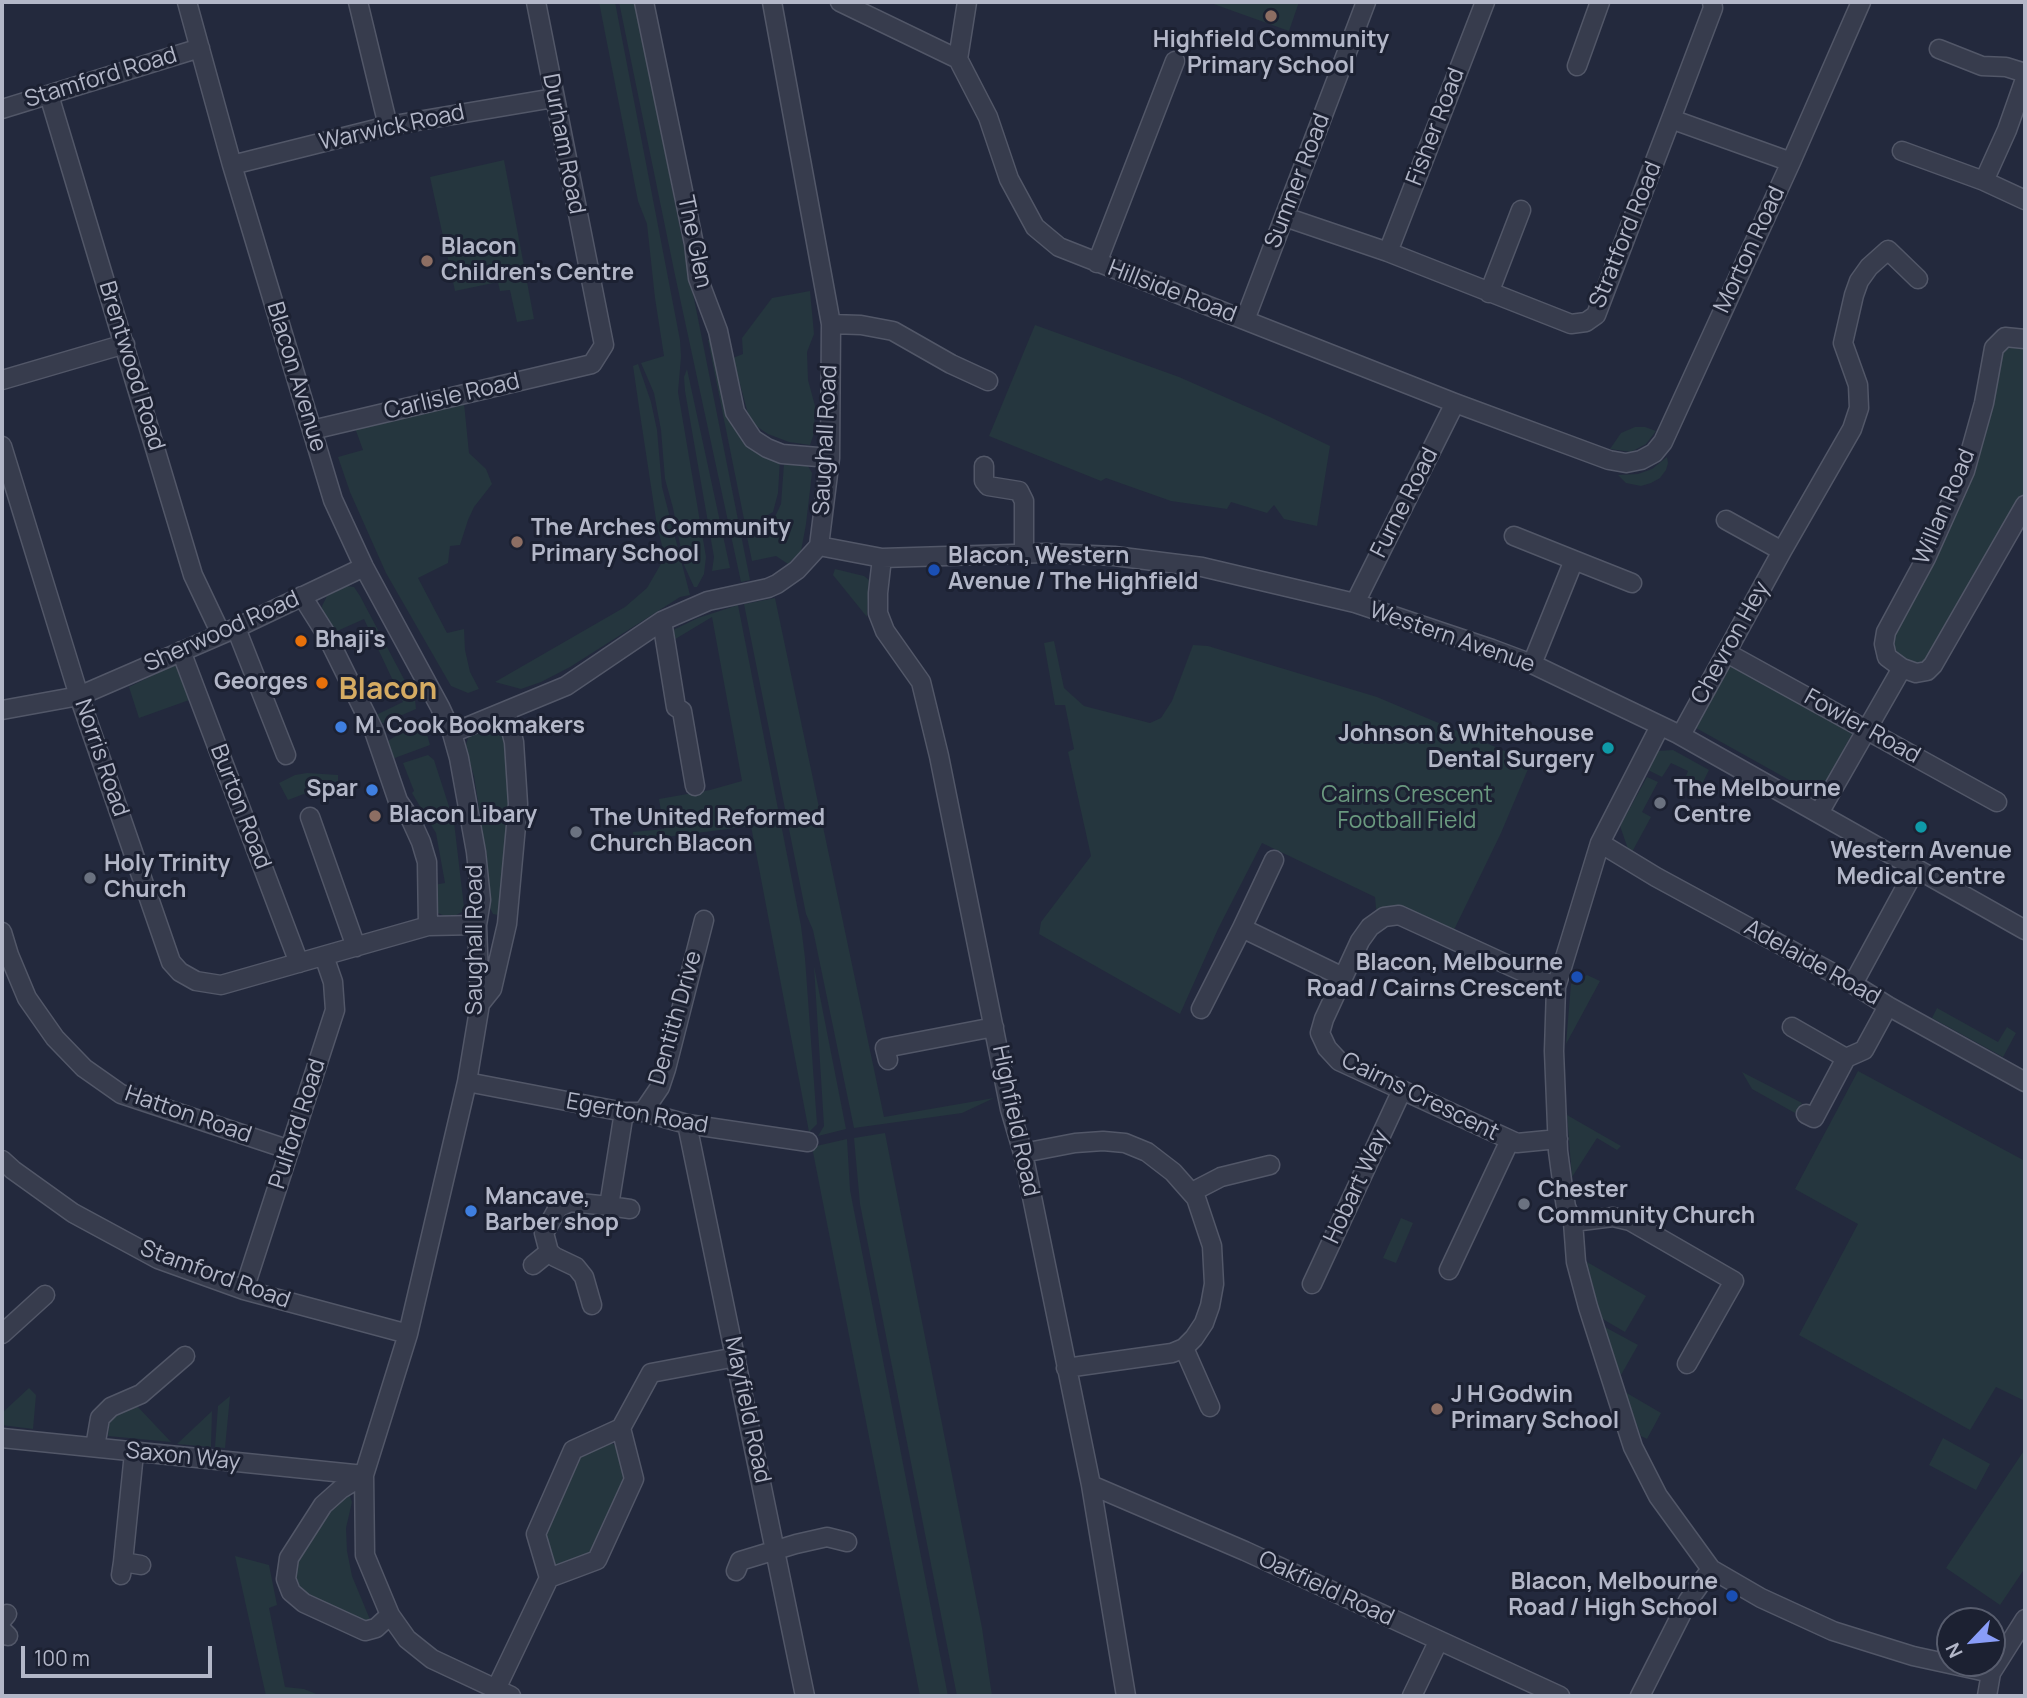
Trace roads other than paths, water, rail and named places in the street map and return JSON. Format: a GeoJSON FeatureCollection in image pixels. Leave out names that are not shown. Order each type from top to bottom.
{"type":"FeatureCollection","features":[{"type":"Feature","properties":{"kind":"street","name":"Blacon Avenue"},"geometry":{"type":"LineString","coordinates":[[187,2],[232,165],[333,500],[364,567],[452,733]]}},
{"type":"Feature","properties":{"kind":"street"},"geometry":{"type":"LineString","coordinates":[[358,2],[388,126]]}},
{"type":"Feature","properties":{"kind":"street","name":"Durham Road"},"geometry":{"type":"LineString","coordinates":[[536,2],[604,345],[592,364]]}},
{"type":"Feature","properties":{"kind":"street","name":"The Glen"},"geometry":{"type":"LineString","coordinates":[[644,2],[694,244],[698,278],[718,331],[735,412],[753,439],[766,448],[782,454],[830,458]]}},
{"type":"Feature","properties":{"kind":"street","name":"Saughall Road"},"geometry":{"type":"LineString","coordinates":[[503,1693],[432,1659],[407,1639],[390,1615],[365,1555],[364,1475],[408,1334],[467,1082],[480,1004],[477,925],[481,900],[476,852],[452,733],[566,686],[662,621],[708,601],[776,584],[797,570],[819,545],[830,458],[831,324],[772,2]]}},
{"type":"Feature","properties":{"kind":"street"},"geometry":{"type":"LineString","coordinates":[[840,2],[958,59],[967,2]]}},
{"type":"Feature","properties":{"kind":"street","name":"Sumner Road"},"geometry":{"type":"LineString","coordinates":[[1245,320],[1366,2]]}},
{"type":"Feature","properties":{"kind":"street","name":"Fisher Road"},"geometry":{"type":"LineString","coordinates":[[1388,252],[1485,2]]}},
{"type":"Feature","properties":{"kind":"street"},"geometry":{"type":"LineString","coordinates":[[1576,66],[1600,2]]}},
{"type":"Feature","properties":{"kind":"street","name":"Stratford Road"},"geometry":{"type":"LineString","coordinates":[[1285,217],[1388,252],[1571,324],[1586,322],[1596,315],[1713,8],[1712,2]]}},
{"type":"Feature","properties":{"kind":"street","name":"Morton Road"},"geometry":{"type":"LineString","coordinates":[[1609,460],[1626,463],[1641,460],[1654,453],[1662,442],[1791,162],[1861,2]]}},
{"type":"Feature","properties":{"kind":"street","name":"Stamford Road"},"geometry":{"type":"LineString","coordinates":[[2,109],[200,48]]}},
{"type":"Feature","properties":{"kind":"street"},"geometry":{"type":"LineString","coordinates":[[1940,48],[1983,66],[2006,67],[2025,73]]}},
{"type":"Feature","properties":{"kind":"street","name":"Hillside Road"},"geometry":{"type":"LineString","coordinates":[[958,59],[988,117],[1009,179],[1035,227],[1059,247],[1455,404],[1609,460]]}},
{"type":"Feature","properties":{"kind":"street"},"geometry":{"type":"LineString","coordinates":[[1097,263],[1175,61]]}},
{"type":"Feature","properties":{"kind":"street"},"geometry":{"type":"LineString","coordinates":[[1984,181],[2007,130],[2025,79]]}},
{"type":"Feature","properties":{"kind":"street","name":"Brentwood Road"},"geometry":{"type":"LineString","coordinates":[[49,95],[193,575],[229,631]]}},
{"type":"Feature","properties":{"kind":"street","name":"Warwick Road"},"geometry":{"type":"LineString","coordinates":[[232,165],[388,126],[554,98]]}},
{"type":"Feature","properties":{"kind":"street"},"geometry":{"type":"LineString","coordinates":[[1671,120],[1791,162]]}},
{"type":"Feature","properties":{"kind":"street"},"geometry":{"type":"LineString","coordinates":[[1902,151],[1984,181],[2025,200]]}},
{"type":"Feature","properties":{"kind":"street"},"geometry":{"type":"LineString","coordinates":[[1489,293],[1521,210]]}},
{"type":"Feature","properties":{"kind":"street","name":"Chevron Hey"},"geometry":{"type":"LineString","coordinates":[[1681,736],[1852,429],[1859,408],[1858,385],[1843,343],[1859,281],[1869,267],[1888,250],[1918,279]]}},
{"type":"Feature","properties":{"kind":"street"},"geometry":{"type":"LineString","coordinates":[[831,324],[861,325],[892,331],[951,364],[984,374]]}},
{"type":"Feature","properties":{"kind":"street","name":"Willan Road"},"geometry":{"type":"LineString","coordinates":[[1902,668],[1887,657],[1884,644],[1886,632],[1926,558],[1965,471],[1984,403],[1994,348],[2005,337],[2025,339]]}},
{"type":"Feature","properties":{"kind":"street"},"geometry":{"type":"LineString","coordinates":[[2,380],[125,344]]}},
{"type":"Feature","properties":{"kind":"street","name":"Carlisle Road"},"geometry":{"type":"LineString","coordinates":[[312,430],[592,364]]}},
{"type":"Feature","properties":{"kind":"street","name":"Furne Road"},"geometry":{"type":"LineString","coordinates":[[1355,603],[1455,404]]}},
{"type":"Feature","properties":{"kind":"street","name":"Norris Road"},"geometry":{"type":"LineString","coordinates":[[2,446],[79,695],[171,962],[180,972],[196,981],[221,985],[428,926],[477,925]]}},
{"type":"Feature","properties":{"kind":"street"},"geometry":{"type":"LineString","coordinates":[[984,466],[984,481],[988,486],[1019,491],[1024,500],[1024,554]]}},
{"type":"Feature","properties":{"kind":"street"},"geometry":{"type":"LineString","coordinates":[[1819,813],[1902,668],[1916,673],[1927,671],[1933,665],[2025,505]]}},
{"type":"Feature","properties":{"kind":"street"},"geometry":{"type":"LineString","coordinates":[[1726,520],[1782,551]]}},
{"type":"Feature","properties":{"kind":"street"},"geometry":{"type":"LineString","coordinates":[[1514,536],[1632,583]]}},
{"type":"Feature","properties":{"kind":"street","name":"Western Avenue"},"geometry":{"type":"LineString","coordinates":[[819,545],[882,558],[1024,554],[1114,556],[1202,567],[1355,603],[1532,664],[1681,736],[2025,930]]}},
{"type":"Feature","properties":{"kind":"street","name":"Highfield Road"},"geometry":{"type":"LineString","coordinates":[[882,558],[878,613],[885,631],[922,682],[939,756],[1010,1109],[1023,1153],[1091,1485],[1126,1696]]}},
{"type":"Feature","properties":{"kind":"street"},"geometry":{"type":"LineString","coordinates":[[1532,664],[1574,560]]}},
{"type":"Feature","properties":{"kind":"street","name":"Sherwood Road"},"geometry":{"type":"LineString","coordinates":[[2,710],[79,695],[229,631],[364,567]]}},
{"type":"Feature","properties":{"kind":"street"},"geometry":{"type":"LineString","coordinates":[[302,596],[326,634],[374,731],[398,801],[421,842],[427,862],[428,926]]}},
{"type":"Feature","properties":{"kind":"street"},"geometry":{"type":"LineString","coordinates":[[662,621],[676,707],[682,712],[696,786]]}},
{"type":"Feature","properties":{"kind":"street"},"geometry":{"type":"LineString","coordinates":[[229,631],[286,755]]}},
{"type":"Feature","properties":{"kind":"street","name":"Burton Road"},"geometry":{"type":"LineString","coordinates":[[181,651],[299,963]]}},
{"type":"Feature","properties":{"kind":"street","name":"Fowler Road"},"geometry":{"type":"LineString","coordinates":[[1727,653],[1997,802]]}},
{"type":"Feature","properties":{"kind":"street"},"geometry":{"type":"LineString","coordinates":[[480,1004],[492,989],[509,911],[518,804],[514,742],[506,711]]}},
{"type":"Feature","properties":{"kind":"street"},"geometry":{"type":"LineString","coordinates":[[1660,726],[1600,843],[1556,987],[1554,1051],[1558,1139],[1566,1208],[1573,1222],[1576,1262],[1588,1307],[1633,1447],[1658,1496],[1711,1569],[1761,1598],[1833,1631],[1936,1661]]}},
{"type":"Feature","properties":{"kind":"street"},"geometry":{"type":"LineString","coordinates":[[310,817],[356,947]]}},
{"type":"Feature","properties":{"kind":"street","name":"Adelaide Road"},"geometry":{"type":"LineString","coordinates":[[1600,843],[1656,877],[1853,984],[2025,1082]]}},
{"type":"Feature","properties":{"kind":"street"},"geometry":{"type":"LineString","coordinates":[[1201,1009],[1274,860]]}},
{"type":"Feature","properties":{"kind":"street"},"geometry":{"type":"LineString","coordinates":[[1853,984],[1916,868]]}},
{"type":"Feature","properties":{"kind":"street","name":"Cairns Crescent"},"geometry":{"type":"LineString","coordinates":[[1556,987],[1399,915],[1384,917],[1370,927],[1360,941],[1324,1018],[1320,1033],[1326,1048],[1339,1061],[1510,1140],[1517,1143],[1558,1139]]}},
{"type":"Feature","properties":{"kind":"street","name":"Dentith Drive"},"geometry":{"type":"LineString","coordinates":[[634,1112],[660,1087],[704,920]]}},
{"type":"Feature","properties":{"kind":"street"},"geometry":{"type":"LineString","coordinates":[[1242,928],[1343,977]]}},
{"type":"Feature","properties":{"kind":"street","name":"Hatton Road"},"geometry":{"type":"LineString","coordinates":[[2,932],[5,957],[27,998],[55,1038],[83,1068],[121,1094],[290,1150]]}},
{"type":"Feature","properties":{"kind":"street","name":"Pulford Road"},"geometry":{"type":"LineString","coordinates":[[244,1290],[335,1010],[333,982],[324,956]]}},
{"type":"Feature","properties":{"kind":"street"},"geometry":{"type":"LineString","coordinates":[[1806,1114],[1814,1118],[1846,1058],[1864,1051],[1888,1006]]}},
{"type":"Feature","properties":{"kind":"street"},"geometry":{"type":"LineString","coordinates":[[888,1060],[885,1048],[994,1027]]}},
{"type":"Feature","properties":{"kind":"street"},"geometry":{"type":"LineString","coordinates":[[1792,1027],[1846,1058]]}},
{"type":"Feature","properties":{"kind":"street","name":"Egerton Road"},"geometry":{"type":"LineString","coordinates":[[467,1082],[687,1124],[808,1142]]}},
{"type":"Feature","properties":{"kind":"street","name":"Hobart Way"},"geometry":{"type":"LineString","coordinates":[[1312,1284],[1402,1090]]}},
{"type":"Feature","properties":{"kind":"street"},"geometry":{"type":"LineString","coordinates":[[609,1206],[634,1112]]}},
{"type":"Feature","properties":{"kind":"street","name":"Mayfield Road"},"geometry":{"type":"LineString","coordinates":[[687,1124],[805,1696]]}},
{"type":"Feature","properties":{"kind":"street","name":"Cairns Crescent"},"geometry":{"type":"LineString","coordinates":[[1449,1270],[1510,1140]]}},
{"type":"Feature","properties":{"kind":"street"},"geometry":{"type":"LineString","coordinates":[[1023,1153],[1075,1143],[1103,1141],[1125,1143],[1147,1152],[1173,1172],[1192,1192],[1212,1246],[1214,1284],[1210,1306],[1204,1323],[1184,1349],[1066,1368]]}},
{"type":"Feature","properties":{"kind":"street","name":"Stamford Road"},"geometry":{"type":"LineString","coordinates":[[2,1160],[73,1213],[158,1259],[244,1290],[408,1334]]}},
{"type":"Feature","properties":{"kind":"street"},"geometry":{"type":"LineString","coordinates":[[1192,1192],[1221,1177],[1270,1167]]}},
{"type":"Feature","properties":{"kind":"street"},"geometry":{"type":"LineString","coordinates":[[591,1305],[584,1277],[576,1267],[549,1252],[544,1234],[558,1208],[570,1202],[630,1209]]}},
{"type":"Feature","properties":{"kind":"street"},"geometry":{"type":"LineString","coordinates":[[1573,1222],[1613,1217],[1630,1221],[1734,1281],[1687,1364]]}},
{"type":"Feature","properties":{"kind":"street"},"geometry":{"type":"LineString","coordinates":[[533,1265],[549,1252]]}},
{"type":"Feature","properties":{"kind":"street"},"geometry":{"type":"LineString","coordinates":[[2,1334],[43,1303]]}},
{"type":"Feature","properties":{"kind":"street"},"geometry":{"type":"LineString","coordinates":[[1184,1349],[1208,1408]]}},
{"type":"Feature","properties":{"kind":"street"},"geometry":{"type":"LineString","coordinates":[[503,1693],[549,1578],[536,1534],[573,1450],[621,1428],[651,1373],[736,1357]]}},
{"type":"Feature","properties":{"kind":"street"},"geometry":{"type":"LineString","coordinates":[[95,1447],[100,1418],[111,1407],[141,1394],[176,1358]]}},
{"type":"Feature","properties":{"kind":"street"},"geometry":{"type":"LineString","coordinates":[[549,1578],[597,1560],[634,1479],[621,1428]]}},
{"type":"Feature","properties":{"kind":"street","name":"Saxon Way"},"geometry":{"type":"LineString","coordinates":[[2,1438],[364,1475]]}},
{"type":"Feature","properties":{"kind":"street"},"geometry":{"type":"LineString","coordinates":[[129,1567],[134,1452]]}},
{"type":"Feature","properties":{"kind":"street"},"geometry":{"type":"LineString","coordinates":[[364,1475],[323,1504],[289,1558],[286,1579],[291,1592],[304,1603],[365,1631],[376,1628],[390,1615]]}},
{"type":"Feature","properties":{"kind":"street","name":"Oakfield Road"},"geometry":{"type":"LineString","coordinates":[[1091,1485],[1560,1696]]}},
{"type":"Feature","properties":{"kind":"street"},"geometry":{"type":"LineString","coordinates":[[736,1562],[827,1537],[846,1543]]}},
{"type":"Feature","properties":{"kind":"street"},"geometry":{"type":"LineString","coordinates":[[1640,1696],[1688,1601],[1711,1569]]}},
{"type":"Feature","properties":{"kind":"street"},"geometry":{"type":"LineString","coordinates":[[2006,1649],[2025,1619]]}},
{"type":"Feature","properties":{"kind":"street"},"geometry":{"type":"LineString","coordinates":[[1412,1696],[1438,1642]]}},
{"type":"Feature","properties":{"kind":"street"},"geometry":{"type":"LineString","coordinates":[[1987,1696],[1990,1677]]}},
{"type":"Feature","properties":{"kind":"place","name":"Highfield Community Primary School"},"geometry":{"type":"Point","coordinates":[1271,16]}},
{"type":"Feature","properties":{"kind":"place","name":"Blacon Children's Centre"},"geometry":{"type":"Point","coordinates":[427,261]}},
{"type":"Feature","properties":{"kind":"place","name":"The Arches Community Primary School"},"geometry":{"type":"Point","coordinates":[517,542]}},
{"type":"Feature","properties":{"kind":"place","name":"Blacon, Western Avenue / The Highfield"},"geometry":{"type":"Point","coordinates":[934,570]}},
{"type":"Feature","properties":{"kind":"place","name":"Bhaji's"},"geometry":{"type":"Point","coordinates":[301,641]}},
{"type":"Feature","properties":{"kind":"place","name":"Georges"},"geometry":{"type":"Point","coordinates":[322,683]}},
{"type":"Feature","properties":{"kind":"place","name":"M. Cook Bookmakers"},"geometry":{"type":"Point","coordinates":[341,727]}},
{"type":"Feature","properties":{"kind":"place","name":"Johnson & Whitehouse Dental Surgery"},"geometry":{"type":"Point","coordinates":[1608,748]}},
{"type":"Feature","properties":{"kind":"place","name":"Spar"},"geometry":{"type":"Point","coordinates":[372,790]}},
{"type":"Feature","properties":{"kind":"place","name":"The Melbourne Centre"},"geometry":{"type":"Point","coordinates":[1660,803]}},
{"type":"Feature","properties":{"kind":"place","name":"Blacon Libary"},"geometry":{"type":"Point","coordinates":[375,816]}},
{"type":"Feature","properties":{"kind":"place","name":"Western Avenue Medical Centre"},"geometry":{"type":"Point","coordinates":[1921,827]}},
{"type":"Feature","properties":{"kind":"place","name":"The United Reformed Church Blacon"},"geometry":{"type":"Point","coordinates":[576,832]}},
{"type":"Feature","properties":{"kind":"place","name":"Holy Trinity Church"},"geometry":{"type":"Point","coordinates":[90,878]}},
{"type":"Feature","properties":{"kind":"place","name":"Blacon, Melbourne Road / Cairns Crescent"},"geometry":{"type":"Point","coordinates":[1577,977]}},
{"type":"Feature","properties":{"kind":"place","name":"Chester Community Church"},"geometry":{"type":"Point","coordinates":[1524,1204]}},
{"type":"Feature","properties":{"kind":"place","name":"Mancave, Barber shop"},"geometry":{"type":"Point","coordinates":[471,1211]}},
{"type":"Feature","properties":{"kind":"place","name":"J H Godwin Primary School"},"geometry":{"type":"Point","coordinates":[1437,1409]}},
{"type":"Feature","properties":{"kind":"place","name":"Blacon, Melbourne Road / High School"},"geometry":{"type":"Point","coordinates":[1732,1596]}},
{"type":"Feature","properties":{"kind":"district","name":"Blacon"},"geometry":{"type":"Point","coordinates":[388,691]}},
{"type":"Feature","properties":{"kind":"park label","name":"Cairns Crescent Football Field"},"geometry":{"type":"Point","coordinates":[1407,809]}}]}
